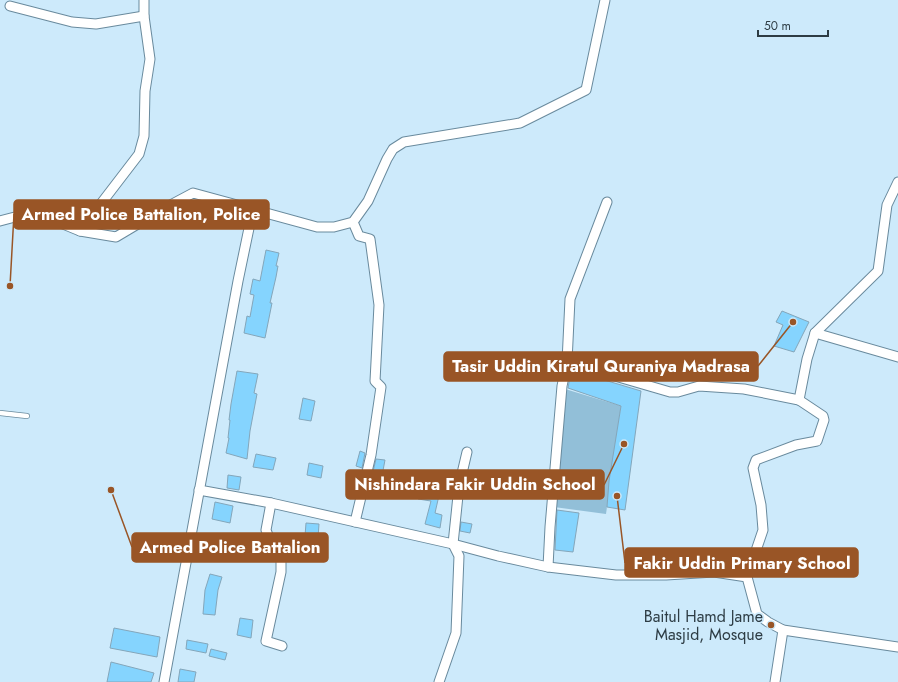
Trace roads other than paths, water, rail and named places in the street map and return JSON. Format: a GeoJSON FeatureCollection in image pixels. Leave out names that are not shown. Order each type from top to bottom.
{"type":"FeatureCollection","features":[{"type":"Feature","properties":{"kind":"street"},"geometry":{"type":"LineString","coordinates":[[80,231],[139,154],[144,136],[145,91],[150,59],[144,16],[144,0]]}},
{"type":"Feature","properties":{"kind":"street"},"geometry":{"type":"LineString","coordinates":[[0,221],[34,212],[80,231],[116,237],[162,209],[193,193],[317,227],[334,226],[353,222],[368,201],[393,149],[404,142],[520,122],[586,90],[605,0]]}},
{"type":"Feature","properties":{"kind":"street"},"geometry":{"type":"LineString","coordinates":[[10,6],[72,22],[96,24],[144,16]]}},
{"type":"Feature","properties":{"kind":"street"},"geometry":{"type":"LineString","coordinates":[[799,400],[807,359],[815,333],[878,271],[887,205],[898,182]]}},
{"type":"Feature","properties":{"kind":"street"},"geometry":{"type":"LineString","coordinates":[[548,568],[550,527],[562,386],[566,362],[570,299],[607,202]]}},
{"type":"Feature","properties":{"kind":"street"},"geometry":{"type":"LineString","coordinates":[[164,682],[238,281],[253,209]]}},
{"type":"Feature","properties":{"kind":"street"},"geometry":{"type":"LineString","coordinates":[[353,222],[359,236],[370,239],[379,305],[375,381],[381,387],[371,456],[355,522]]}},
{"type":"Feature","properties":{"kind":"street"},"geometry":{"type":"LineString","coordinates":[[815,333],[898,357]]}},
{"type":"Feature","properties":{"kind":"street"},"geometry":{"type":"LineString","coordinates":[[566,362],[670,392],[678,392],[699,386],[744,390],[799,400],[823,416],[824,420],[817,441],[796,445],[756,460],[753,468],[761,505],[763,530],[747,577],[757,614],[783,630],[898,647]]}},
{"type":"Feature","properties":{"kind":"street"},"geometry":{"type":"LineString","coordinates":[[439,682],[456,633],[459,556],[453,544],[459,486],[467,452]]}},
{"type":"Feature","properties":{"kind":"street"},"geometry":{"type":"LineString","coordinates":[[200,490],[271,503],[453,544],[548,568],[616,575],[666,576],[714,572],[747,577]]}},
{"type":"Feature","properties":{"kind":"street"},"geometry":{"type":"LineString","coordinates":[[271,503],[266,530],[272,546],[281,559],[281,572],[266,641],[282,646]]}},
{"type":"Feature","properties":{"kind":"street"},"geometry":{"type":"LineString","coordinates":[[775,682],[783,630]]}},
{"type":"Feature","properties":{"kind":"lane"},"geometry":{"type":"LineString","coordinates":[[0,413],[27,416]]}},
{"type":"Feature","properties":{"kind":"place","name":"Armed Police Battalion, Police"},"geometry":{"type":"Point","coordinates":[10,286]}},
{"type":"Feature","properties":{"kind":"place","name":"Tasir Uddin Kiratul Quraniya Madrasa"},"geometry":{"type":"Point","coordinates":[793,322]}},
{"type":"Feature","properties":{"kind":"place","name":"Nishindara Fakir Uddin School"},"geometry":{"type":"Point","coordinates":[624,444]}},
{"type":"Feature","properties":{"kind":"place","name":"Armed Police Battalion"},"geometry":{"type":"Point","coordinates":[111,490]}},
{"type":"Feature","properties":{"kind":"place","name":"Fakir Uddin Primary School"},"geometry":{"type":"Point","coordinates":[617,496]}},
{"type":"Feature","properties":{"kind":"place","name":"Baitul Hamd Jame Masjid, Mosque"},"geometry":{"type":"Point","coordinates":[771,625]}}]}
